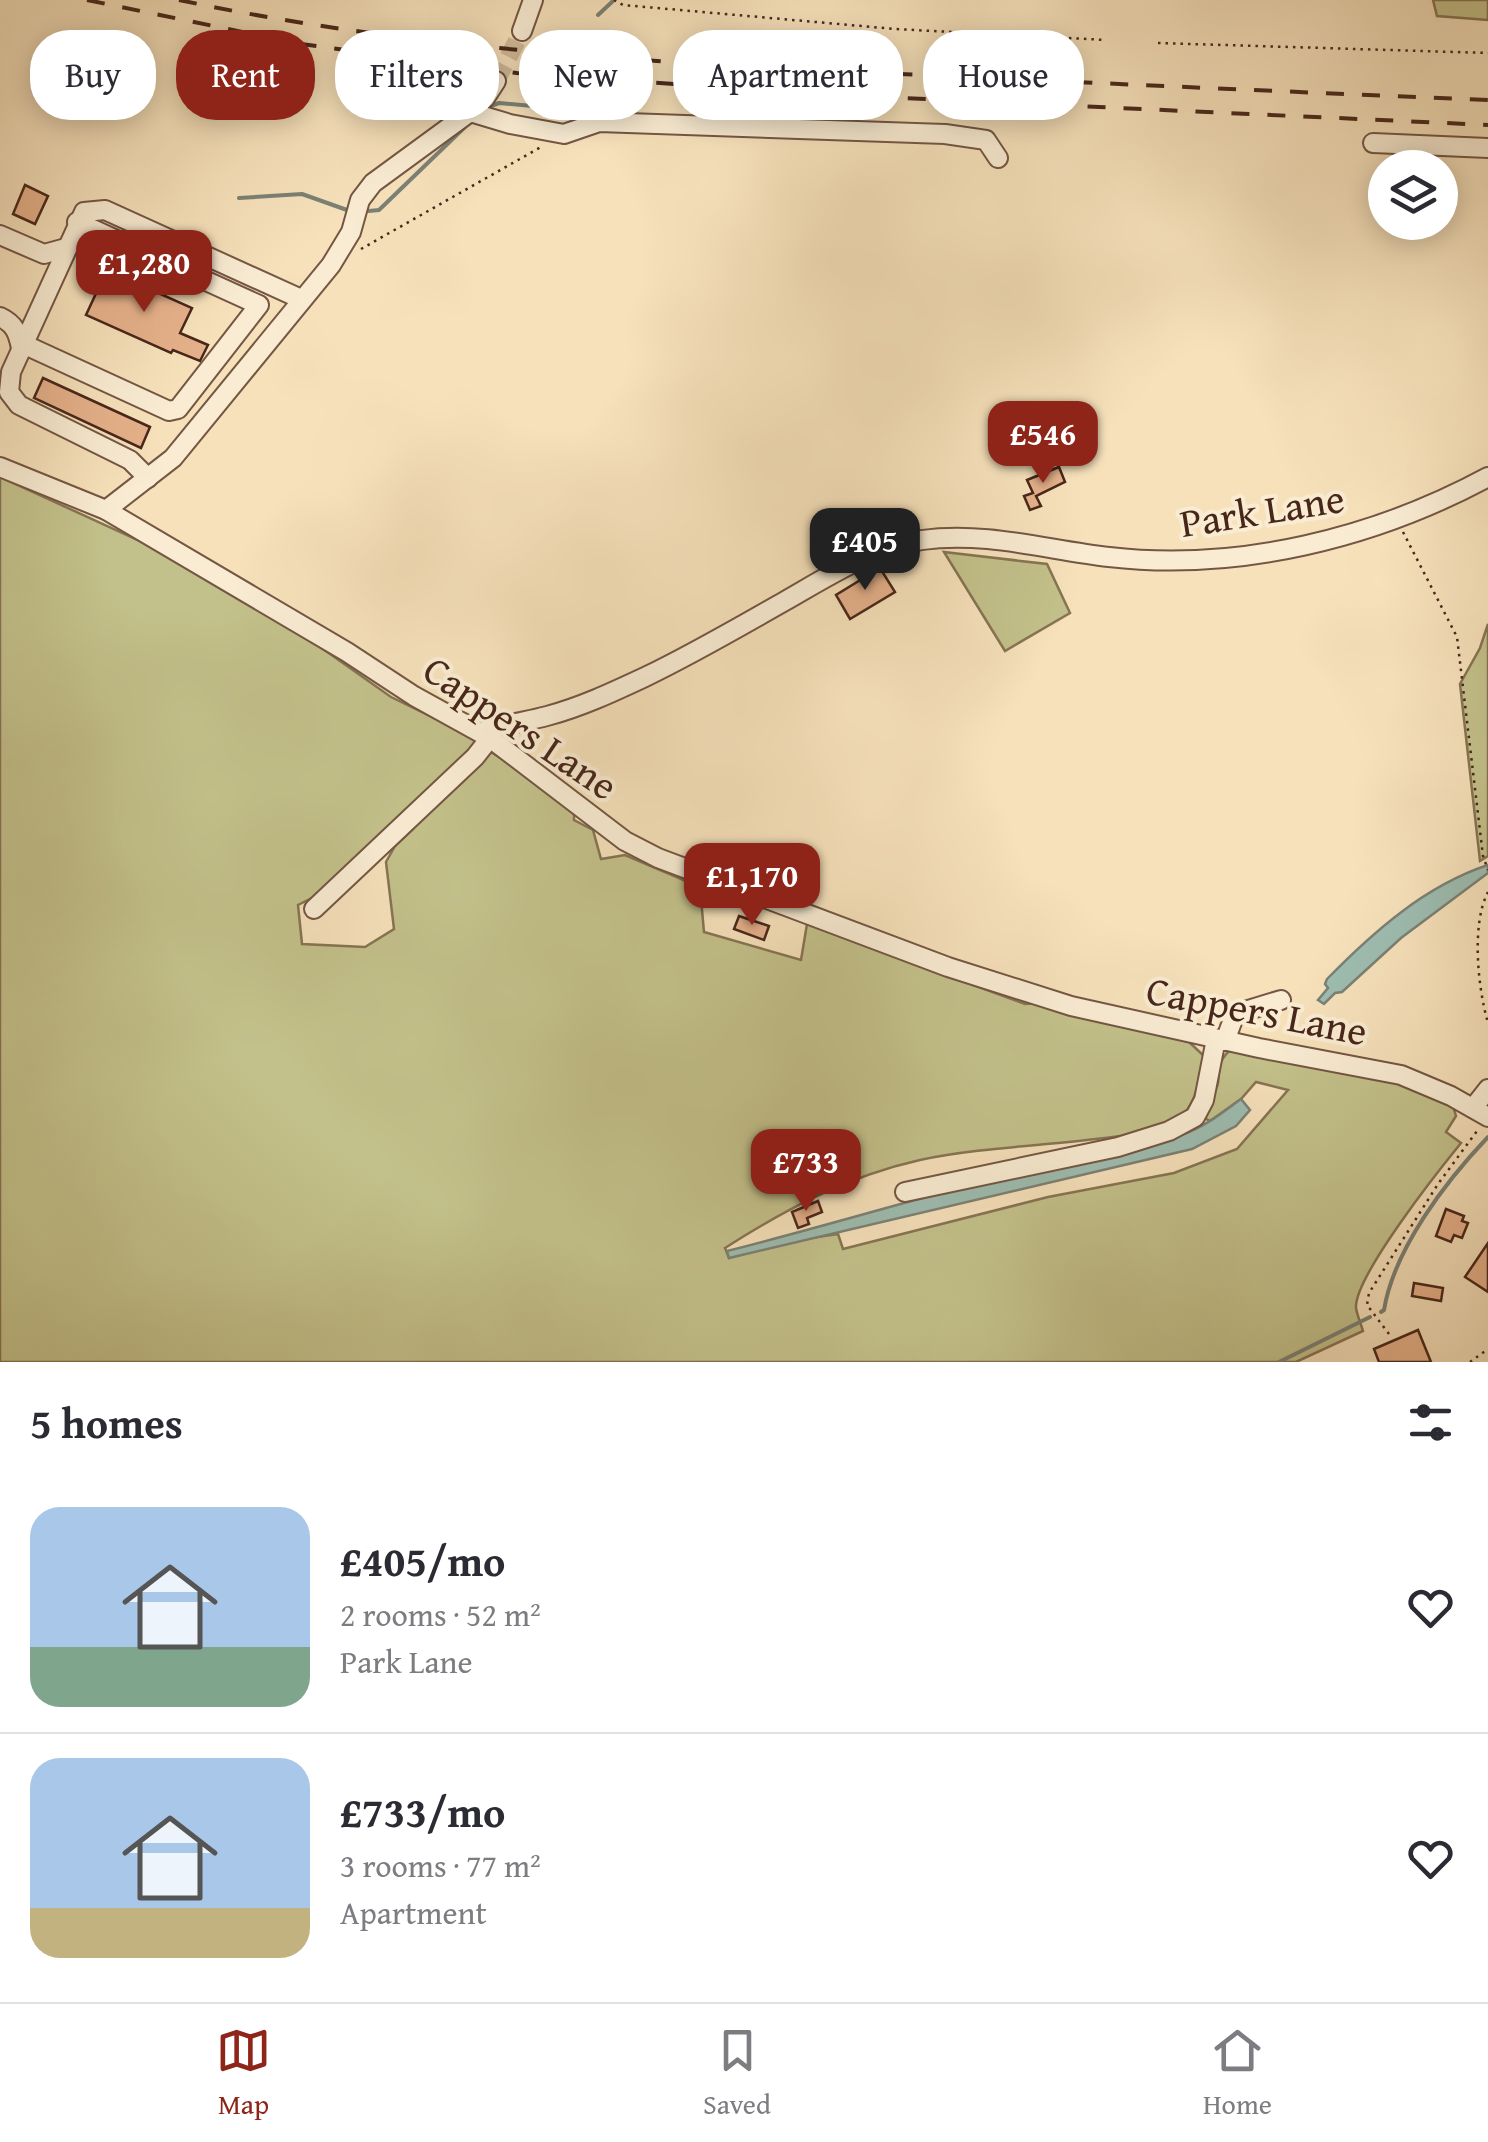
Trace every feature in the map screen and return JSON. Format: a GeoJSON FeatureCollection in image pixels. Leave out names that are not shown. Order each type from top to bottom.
{"type":"FeatureCollection","features":[{"type":"Feature","properties":{"kind":"street"},"geometry":{"type":"LineString","coordinates":[[522,30],[533,0]]}},
{"type":"Feature","properties":{"kind":"street"},"geometry":{"type":"LineString","coordinates":[[106,510],[173,458],[332,266],[351,232],[360,200],[373,183],[459,120]]}},
{"type":"Feature","properties":{"kind":"street"},"geometry":{"type":"LineString","coordinates":[[497,120],[564,134],[599,122],[945,134],[986,140],[998,158]]}},
{"type":"Feature","properties":{"kind":"street"},"geometry":{"type":"LineString","coordinates":[[1373,143],[1488,148]]}},
{"type":"Feature","properties":{"kind":"street"},"geometry":{"type":"LineString","coordinates":[[148,478],[130,460],[6,397],[8,378],[84,212],[105,210],[301,299]]}},
{"type":"Feature","properties":{"kind":"street"},"geometry":{"type":"LineString","coordinates":[[0,317],[10,321],[22,346],[168,411],[178,408],[186,399],[259,304],[78,222]]}},
{"type":"Feature","properties":{"kind":"street"},"geometry":{"type":"LineString","coordinates":[[0,235],[44,254],[66,248]]}},
{"type":"Feature","properties":{"kind":"street","name":"Cappers Lane"},"geometry":{"type":"LineString","coordinates":[[0,466],[106,510],[486,736],[625,841],[697,876],[948,967],[1071,1006],[1401,1075],[1483,1114]]}},
{"type":"Feature","properties":{"kind":"street","name":"Park Lane"},"geometry":{"type":"LineString","coordinates":[[486,736],[575,708],[662,668],[866,555],[919,540],[1000,540],[1109,558],[1233,558],[1397,520],[1440,503],[1488,477]]}},
{"type":"Feature","properties":{"kind":"street"},"geometry":{"type":"LineString","coordinates":[[314,909],[476,757],[486,736]]}},
{"type":"Feature","properties":{"kind":"street"},"geometry":{"type":"LineString","coordinates":[[905,1192],[1118,1147],[1170,1131],[1195,1117],[1204,1100],[1220,1040],[1235,1014],[1281,1000]]}},
{"type":"Feature","properties":{"kind":"street"},"geometry":{"type":"LineString","coordinates":[[1483,1114],[1488,1090]]}},
{"type":"Feature","properties":{"kind":"path"},"geometry":{"type":"LineString","coordinates":[[614,0],[624,5],[895,29],[1106,40]]}},
{"type":"Feature","properties":{"kind":"path"},"geometry":{"type":"LineString","coordinates":[[1158,42],[1488,53]]}},
{"type":"Feature","properties":{"kind":"path"},"geometry":{"type":"LineString","coordinates":[[332,266],[564,134]]}},
{"type":"Feature","properties":{"kind":"path"},"geometry":{"type":"LineString","coordinates":[[1397,520],[1457,637],[1483,856],[1488,870]]}},
{"type":"Feature","properties":{"kind":"path"},"geometry":{"type":"LineString","coordinates":[[1488,892],[1479,919],[1480,982],[1488,1023]]}},
{"type":"Feature","properties":{"kind":"path"},"geometry":{"type":"LineString","coordinates":[[1388,1334],[1368,1305],[1369,1293],[1483,1114]]}},
{"type":"Feature","properties":{"kind":"path"},"geometry":{"type":"LineString","coordinates":[[1470,1362],[1488,1348]]}},
{"type":"Feature","properties":{"kind":"shaded area"},"geometry":{"type":"Polygon","coordinates":[[[1433,0],[1488,0],[1488,20],[1437,16],[1433,0]]]}},
{"type":"Feature","properties":{"kind":"shaded area"},"geometry":{"type":"Polygon","coordinates":[[[0,477],[140,541],[306,637],[391,697],[475,738],[472,753],[318,895],[298,905],[302,944],[365,947],[394,929],[386,862],[395,846],[413,829],[413,822],[491,752],[537,781],[574,812],[574,820],[593,830],[601,859],[625,855],[700,887],[704,932],[801,960],[807,924],[1025,1004],[1039,1003],[1189,1042],[1205,1057],[1189,1107],[1169,1124],[1127,1135],[963,1153],[893,1167],[818,1195],[771,1220],[725,1248],[729,1258],[790,1241],[838,1234],[843,1249],[1048,1197],[1174,1173],[1237,1149],[1288,1090],[1256,1082],[1241,1099],[1210,1121],[1201,1116],[1217,1087],[1225,1055],[1229,1051],[1250,1053],[1400,1082],[1453,1106],[1456,1116],[1446,1132],[1461,1143],[1368,1273],[1356,1308],[1363,1331],[1296,1362],[0,1362],[0,477]]]}},
{"type":"Feature","properties":{"kind":"shaded area"},"geometry":{"type":"Polygon","coordinates":[[[944,552],[1047,564],[1070,613],[1005,651],[944,552]]]}},
{"type":"Feature","properties":{"kind":"shaded area"},"geometry":{"type":"Polygon","coordinates":[[[1488,624],[1488,856],[1480,861],[1460,684],[1488,624]]]}},
{"type":"Feature","properties":{"kind":"shaded area"},"geometry":{"type":"Polygon","coordinates":[[[1488,865],[1488,873],[1401,938],[1342,992],[1335,993],[1324,1004],[1318,1000],[1328,988],[1327,979],[1402,912],[1443,885],[1488,865]]]}},
{"type":"Feature","properties":{"kind":"shaded area"},"geometry":{"type":"Polygon","coordinates":[[[1241,1099],[1250,1110],[1236,1126],[1192,1149],[729,1258],[727,1251],[933,1195],[1166,1140],[1203,1125],[1241,1099]]]}},
{"type":"Feature","properties":{"kind":"building"},"geometry":{"type":"Polygon","coordinates":[[[25,185],[48,196],[35,224],[13,214],[25,185]]]}},
{"type":"Feature","properties":{"kind":"building"},"geometry":{"type":"Polygon","coordinates":[[[107,270],[192,308],[180,333],[208,345],[200,361],[173,350],[171,353],[86,315],[107,270]]]}},
{"type":"Feature","properties":{"kind":"building"},"geometry":{"type":"Polygon","coordinates":[[[43,378],[150,427],[141,448],[34,398],[43,378]]]}},
{"type":"Feature","properties":{"kind":"building"},"geometry":{"type":"Polygon","coordinates":[[[1059,467],[1065,482],[1036,496],[1041,506],[1030,510],[1024,496],[1033,493],[1027,480],[1059,467]]]}},
{"type":"Feature","properties":{"kind":"building"},"geometry":{"type":"Polygon","coordinates":[[[880,568],[895,592],[850,619],[836,595],[880,568]]]}},
{"type":"Feature","properties":{"kind":"building"},"geometry":{"type":"Polygon","coordinates":[[[739,916],[769,926],[764,940],[734,929],[739,916]]]}},
{"type":"Feature","properties":{"kind":"building"},"geometry":{"type":"Polygon","coordinates":[[[818,1201],[822,1212],[807,1218],[809,1224],[798,1228],[792,1212],[818,1201]]]}},
{"type":"Feature","properties":{"kind":"building"},"geometry":{"type":"Polygon","coordinates":[[[1446,1209],[1464,1216],[1462,1221],[1468,1223],[1462,1238],[1454,1235],[1451,1242],[1436,1236],[1446,1209]]]}},
{"type":"Feature","properties":{"kind":"building"},"geometry":{"type":"Polygon","coordinates":[[[1488,1243],[1488,1292],[1465,1277],[1488,1243]]]}},
{"type":"Feature","properties":{"kind":"building"},"geometry":{"type":"Polygon","coordinates":[[[1414,1283],[1443,1288],[1441,1301],[1412,1296],[1414,1283]]]}},
{"type":"Feature","properties":{"kind":"building"},"geometry":{"type":"Polygon","coordinates":[[[1418,1330],[1431,1362],[1379,1362],[1374,1349],[1418,1330]]]}},
{"type":"Feature","properties":{"kind":"waterway"},"geometry":{"type":"LineString","coordinates":[[598,15],[614,0]]}},
{"type":"Feature","properties":{"kind":"waterway"},"geometry":{"type":"LineString","coordinates":[[499,103],[519,105]]}},
{"type":"Feature","properties":{"kind":"waterway"},"geometry":{"type":"LineString","coordinates":[[369,211],[379,210],[465,127]]}},
{"type":"Feature","properties":{"kind":"waterway"},"geometry":{"type":"LineString","coordinates":[[239,198],[302,194],[347,210]]}},
{"type":"Feature","properties":{"kind":"waterway"},"geometry":{"type":"LineString","coordinates":[[1381,1312],[1399,1263],[1424,1217],[1488,1137]]}},
{"type":"Feature","properties":{"kind":"waterway"},"geometry":{"type":"LineString","coordinates":[[1279,1362],[1370,1317]]}},
{"type":"Feature","properties":{"kind":"tunnel"},"geometry":{"type":"LineString","coordinates":[[499,75],[519,37]]}},
{"type":"Feature","properties":{"kind":"railway"},"geometry":{"type":"LineString","coordinates":[[87,0],[301,44],[517,73],[818,94],[1488,125]]}},
{"type":"Feature","properties":{"kind":"railway"},"geometry":{"type":"LineString","coordinates":[[179,0],[357,31],[628,59],[1488,100]]}}]}
